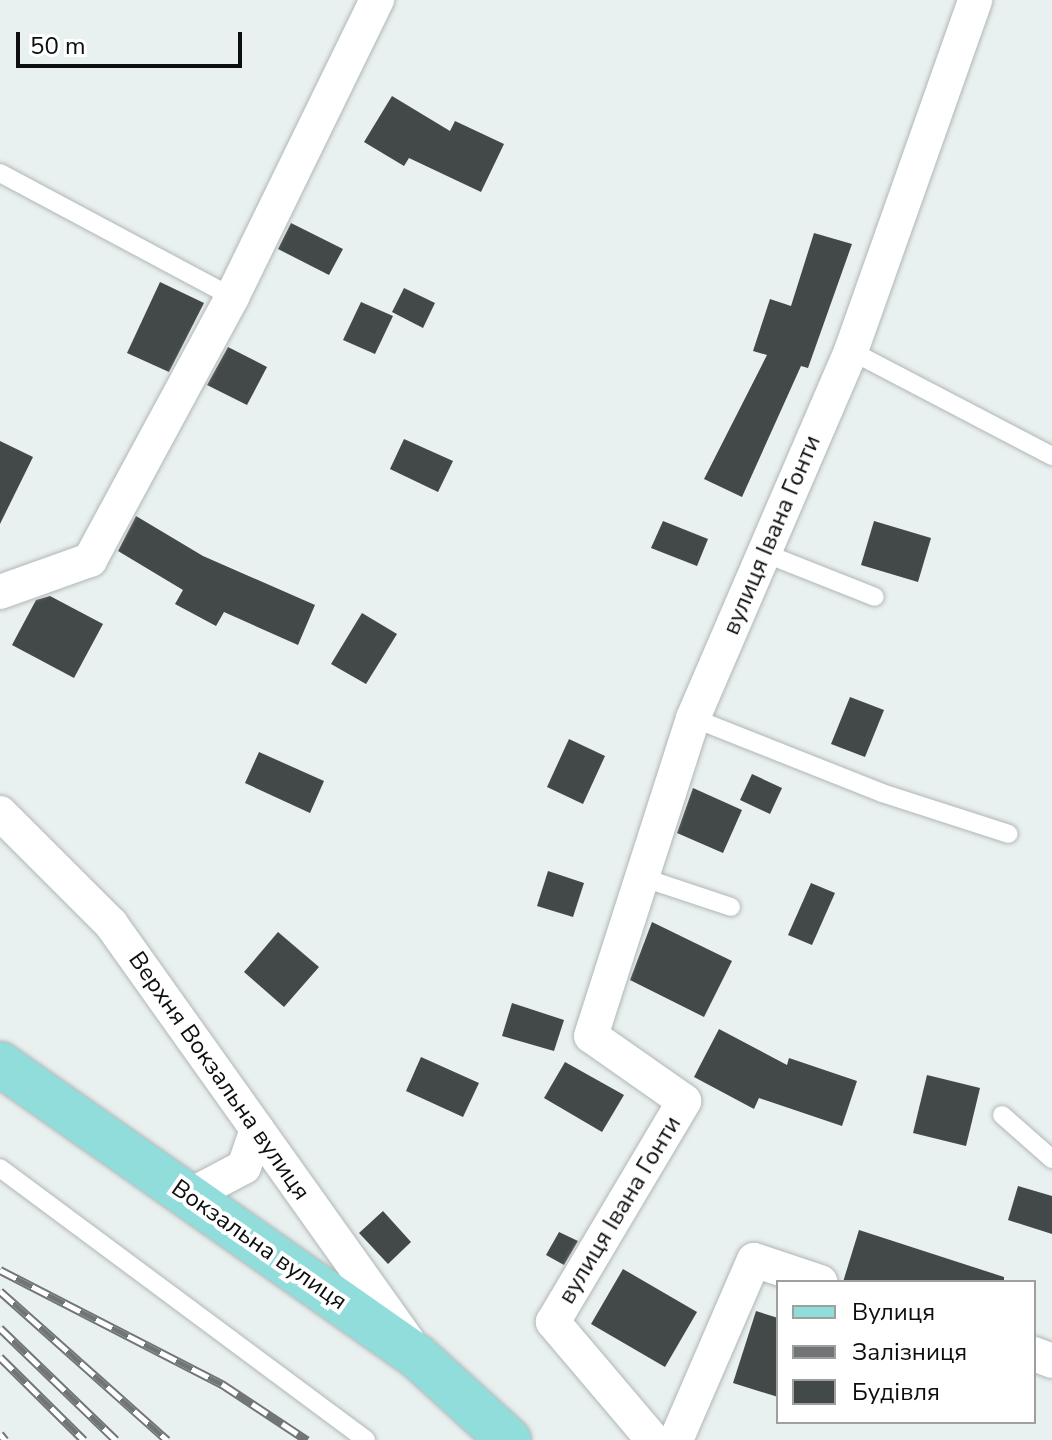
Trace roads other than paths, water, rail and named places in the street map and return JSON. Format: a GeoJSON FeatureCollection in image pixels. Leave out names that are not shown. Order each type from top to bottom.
{"type":"FeatureCollection","features":[{"type":"Feature","properties":{"kind":"main road","name":"Вокзальна вулиця"},"geometry":{"type":"LineString","coordinates":[[0,1064],[418,1357],[509,1440]]}},
{"type":"Feature","properties":{"kind":"street"},"geometry":{"type":"LineString","coordinates":[[0,592],[90,560],[232,297],[377,0]]}},
{"type":"Feature","properties":{"kind":"street","name":"вулиця Івана Гонти"},"geometry":{"type":"LineString","coordinates":[[653,1440],[553,1322],[684,1101],[591,1036],[638,876],[693,718],[851,351],[975,0]]}},
{"type":"Feature","properties":{"kind":"street","name":"Верхня Вокзальна вулиця"},"geometry":{"type":"LineString","coordinates":[[0,813],[111,924],[418,1357]]}},
{"type":"Feature","properties":{"kind":"street"},"geometry":{"type":"LineString","coordinates":[[189,1196],[244,1167],[257,1129]]}},
{"type":"Feature","properties":{"kind":"street"},"geometry":{"type":"LineString","coordinates":[[676,1440],[754,1260],[814,1280]]}},
{"type":"Feature","properties":{"kind":"lane"},"geometry":{"type":"LineString","coordinates":[[0,173],[232,297]]}},
{"type":"Feature","properties":{"kind":"lane"},"geometry":{"type":"LineString","coordinates":[[851,351],[1052,456]]}},
{"type":"Feature","properties":{"kind":"lane"},"geometry":{"type":"LineString","coordinates":[[764,553],[875,597]]}},
{"type":"Feature","properties":{"kind":"lane"},"geometry":{"type":"LineString","coordinates":[[693,718],[882,793],[1009,834]]}},
{"type":"Feature","properties":{"kind":"lane"},"geometry":{"type":"LineString","coordinates":[[638,876],[731,907]]}},
{"type":"Feature","properties":{"kind":"lane"},"geometry":{"type":"LineString","coordinates":[[1002,1115],[1052,1159]]}},
{"type":"Feature","properties":{"kind":"lane"},"geometry":{"type":"LineString","coordinates":[[0,1168],[366,1440]]}},
{"type":"Feature","properties":{"kind":"railway"},"geometry":{"type":"LineString","coordinates":[[0,1270],[222,1384],[307,1440]]}},
{"type":"Feature","properties":{"kind":"railway"},"geometry":{"type":"LineString","coordinates":[[0,1291],[167,1440]]}},
{"type":"Feature","properties":{"kind":"railway"},"geometry":{"type":"LineString","coordinates":[[0,1328],[116,1440]]}},
{"type":"Feature","properties":{"kind":"railway"},"geometry":{"type":"LineString","coordinates":[[0,1357],[84,1440]]}},
{"type":"Feature","properties":{"kind":"railway"},"geometry":{"type":"LineString","coordinates":[[0,1434],[5,1440]]}}]}
